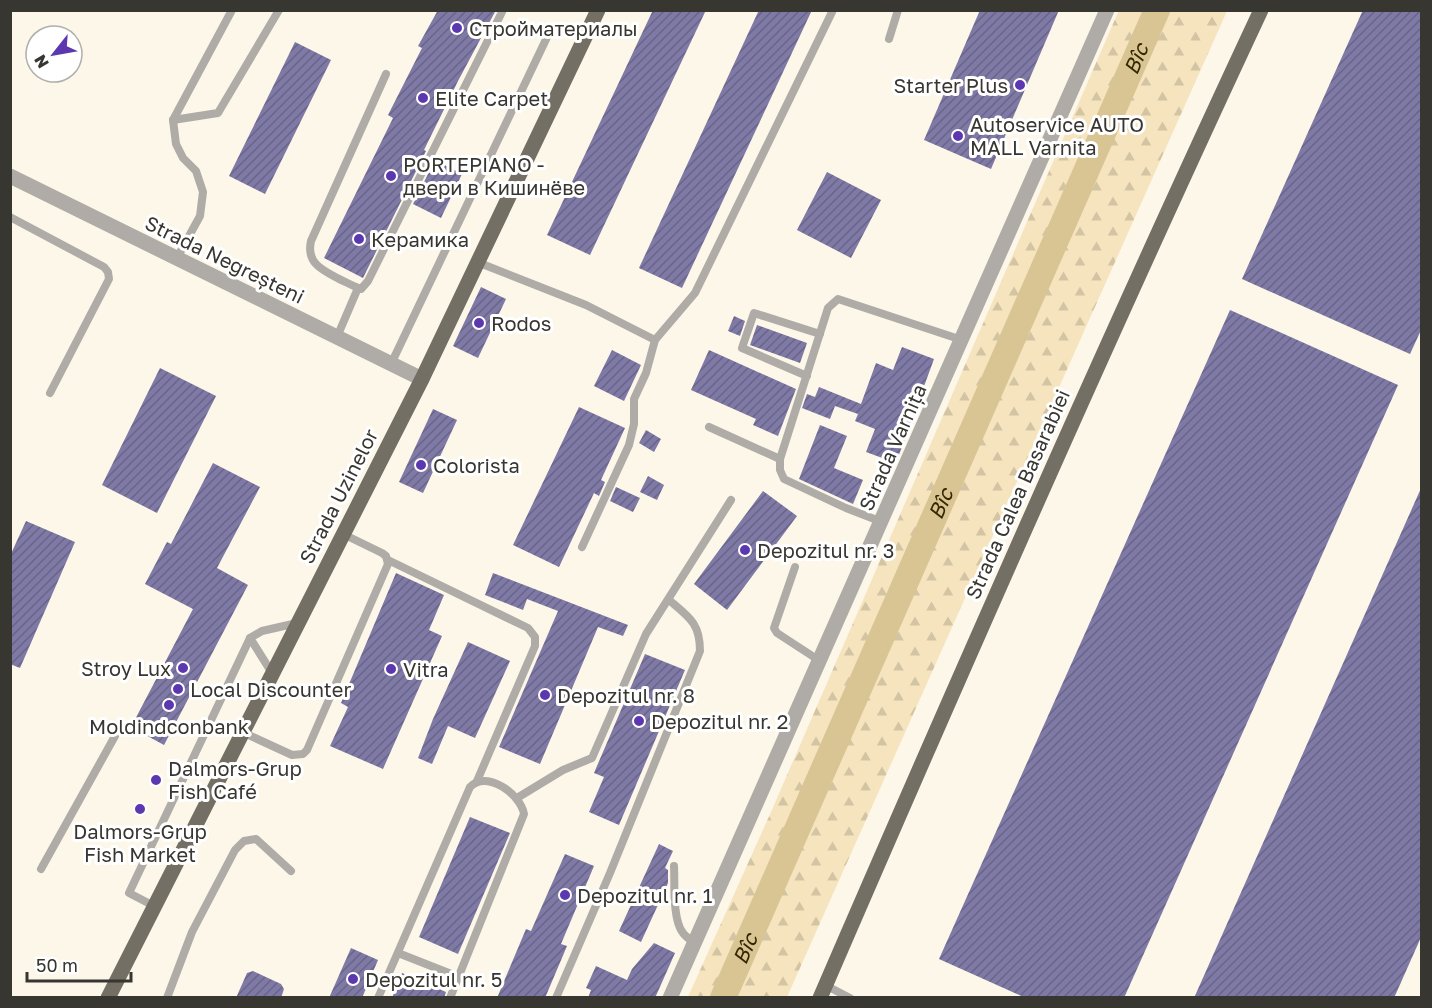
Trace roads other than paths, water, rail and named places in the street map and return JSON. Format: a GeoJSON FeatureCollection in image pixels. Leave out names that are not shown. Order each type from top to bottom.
{"type":"FeatureCollection","features":[{"type":"Feature","properties":{"kind":"main road","name":"Strada Uzinelor"},"geometry":{"type":"LineString","coordinates":[[108,998],[422,379],[598,10]]}},
{"type":"Feature","properties":{"kind":"main road","name":"Strada Calea Basarabiei"},"geometry":{"type":"LineString","coordinates":[[822,991],[1019,538],[1261,10]]}},
{"type":"Feature","properties":{"kind":"street","name":"Strada Varnița"},"geometry":{"type":"LineString","coordinates":[[670,998],[1107,10]]}},
{"type":"Feature","properties":{"kind":"street","name":"Strada Negreșteni"},"geometry":{"type":"LineString","coordinates":[[10,176],[422,379]]}},
{"type":"Feature","properties":{"kind":"lane"},"geometry":{"type":"LineString","coordinates":[[177,258],[200,216],[203,192],[196,171],[183,158],[176,144],[173,120],[232,10]]}},
{"type":"Feature","properties":{"kind":"lane"},"geometry":{"type":"LineString","coordinates":[[173,120],[218,113],[279,10]]}},
{"type":"Feature","properties":{"kind":"lane"},"geometry":{"type":"LineString","coordinates":[[582,547],[629,445],[634,424],[634,399],[646,372],[655,340],[695,293],[833,10]]}},
{"type":"Feature","properties":{"kind":"lane"},"geometry":{"type":"LineString","coordinates":[[889,39],[898,10]]}},
{"type":"Feature","properties":{"kind":"lane"},"geometry":{"type":"LineString","coordinates":[[386,74],[309,248],[310,256],[318,267],[358,288],[363,287],[368,281],[502,12]]}},
{"type":"Feature","properties":{"kind":"lane"},"geometry":{"type":"LineString","coordinates":[[391,364],[550,31]]}},
{"type":"Feature","properties":{"kind":"lane"},"geometry":{"type":"LineString","coordinates":[[10,217],[104,267],[108,272],[109,279],[50,393]]}},
{"type":"Feature","properties":{"kind":"lane"},"geometry":{"type":"LineString","coordinates":[[477,262],[586,305],[655,340]]}},
{"type":"Feature","properties":{"kind":"lane"},"geometry":{"type":"LineString","coordinates":[[337,337],[358,288]]}},
{"type":"Feature","properties":{"kind":"lane"},"geometry":{"type":"LineString","coordinates":[[882,522],[784,479],[780,470],[780,459],[828,309],[838,299],[962,340]]}},
{"type":"Feature","properties":{"kind":"lane"},"geometry":{"type":"LineString","coordinates":[[807,376],[742,348],[754,313],[820,334]]}},
{"type":"Feature","properties":{"kind":"lane"},"geometry":{"type":"LineString","coordinates":[[709,426],[780,459]]}},
{"type":"Feature","properties":{"kind":"lane"},"geometry":{"type":"LineString","coordinates":[[517,798],[563,770],[592,758],[646,634],[731,500]]}},
{"type":"Feature","properties":{"kind":"lane"},"geometry":{"type":"LineString","coordinates":[[343,534],[382,553],[388,560],[528,628],[535,637],[535,646],[477,781],[470,787],[378,998]]}},
{"type":"Feature","properties":{"kind":"lane"},"geometry":{"type":"LineString","coordinates":[[242,732],[292,754],[303,754],[307,750],[388,560]]}},
{"type":"Feature","properties":{"kind":"lane"},"geometry":{"type":"LineString","coordinates":[[795,567],[774,628],[777,633],[820,661]]}},
{"type":"Feature","properties":{"kind":"lane"},"geometry":{"type":"LineString","coordinates":[[556,998],[615,862],[700,651],[700,635],[693,621],[669,600]]}},
{"type":"Feature","properties":{"kind":"lane"},"geometry":{"type":"LineString","coordinates":[[154,906],[129,893],[250,638],[262,632],[297,624]]}},
{"type":"Feature","properties":{"kind":"lane"},"geometry":{"type":"LineString","coordinates":[[250,638],[272,673]]}},
{"type":"Feature","properties":{"kind":"lane"},"geometry":{"type":"LineString","coordinates":[[41,869],[115,736]]}},
{"type":"Feature","properties":{"kind":"lane"},"geometry":{"type":"LineString","coordinates":[[450,998],[524,814],[517,798],[495,784],[485,780],[477,781]]}},
{"type":"Feature","properties":{"kind":"lane"},"geometry":{"type":"LineString","coordinates":[[167,998],[192,932],[235,850],[244,841],[256,839],[291,871]]}},
{"type":"Feature","properties":{"kind":"lane"},"geometry":{"type":"LineString","coordinates":[[674,866],[678,924],[682,933],[694,943]]}},
{"type":"Feature","properties":{"kind":"lane"},"geometry":{"type":"LineString","coordinates":[[398,953],[459,977]]}},
{"type":"Feature","properties":{"kind":"lane"},"geometry":{"type":"LineString","coordinates":[[822,991],[850,998]]}},
{"type":"Feature","properties":{"kind":"waterway","name":"Bîc"},"geometry":{"type":"LineString","coordinates":[[723,998],[1157,10]]}},
{"type":"Feature","properties":{"kind":"place","name":"Стройматериалы"},"geometry":{"type":"Point","coordinates":[457,28]}},
{"type":"Feature","properties":{"kind":"place","name":"Starter Plus"},"geometry":{"type":"Point","coordinates":[1020,85]}},
{"type":"Feature","properties":{"kind":"place","name":"Elite Carpet"},"geometry":{"type":"Point","coordinates":[423,98]}},
{"type":"Feature","properties":{"kind":"place","name":"Autoservice AUTO MALL Varnita"},"geometry":{"type":"Point","coordinates":[958,136]}},
{"type":"Feature","properties":{"kind":"place","name":"PORTEPIANO - двери в Кишинёве"},"geometry":{"type":"Point","coordinates":[391,176]}},
{"type":"Feature","properties":{"kind":"place","name":"Керамика"},"geometry":{"type":"Point","coordinates":[359,239]}},
{"type":"Feature","properties":{"kind":"place","name":"Rodos"},"geometry":{"type":"Point","coordinates":[479,323]}},
{"type":"Feature","properties":{"kind":"place","name":"Colorista"},"geometry":{"type":"Point","coordinates":[421,465]}},
{"type":"Feature","properties":{"kind":"place","name":"Depozitul nr. 3"},"geometry":{"type":"Point","coordinates":[745,550]}},
{"type":"Feature","properties":{"kind":"place","name":"Stroy Lux"},"geometry":{"type":"Point","coordinates":[183,668]}},
{"type":"Feature","properties":{"kind":"place","name":"Vitra"},"geometry":{"type":"Point","coordinates":[391,669]}},
{"type":"Feature","properties":{"kind":"place","name":"Local Discounter"},"geometry":{"type":"Point","coordinates":[178,689]}},
{"type":"Feature","properties":{"kind":"place","name":"Depozitul nr. 8"},"geometry":{"type":"Point","coordinates":[545,695]}},
{"type":"Feature","properties":{"kind":"place","name":"Moldindconbank"},"geometry":{"type":"Point","coordinates":[169,705]}},
{"type":"Feature","properties":{"kind":"place","name":"Depozitul nr. 2"},"geometry":{"type":"Point","coordinates":[639,721]}},
{"type":"Feature","properties":{"kind":"place","name":"Dalmors-Grup Fish Café"},"geometry":{"type":"Point","coordinates":[156,780]}},
{"type":"Feature","properties":{"kind":"place","name":"Dalmors-Grup Fish Market"},"geometry":{"type":"Point","coordinates":[140,809]}},
{"type":"Feature","properties":{"kind":"place","name":"Depozitul nr. 1"},"geometry":{"type":"Point","coordinates":[565,895]}},
{"type":"Feature","properties":{"kind":"place","name":"Depozitul nr. 5"},"geometry":{"type":"Point","coordinates":[353,979]}}]}
